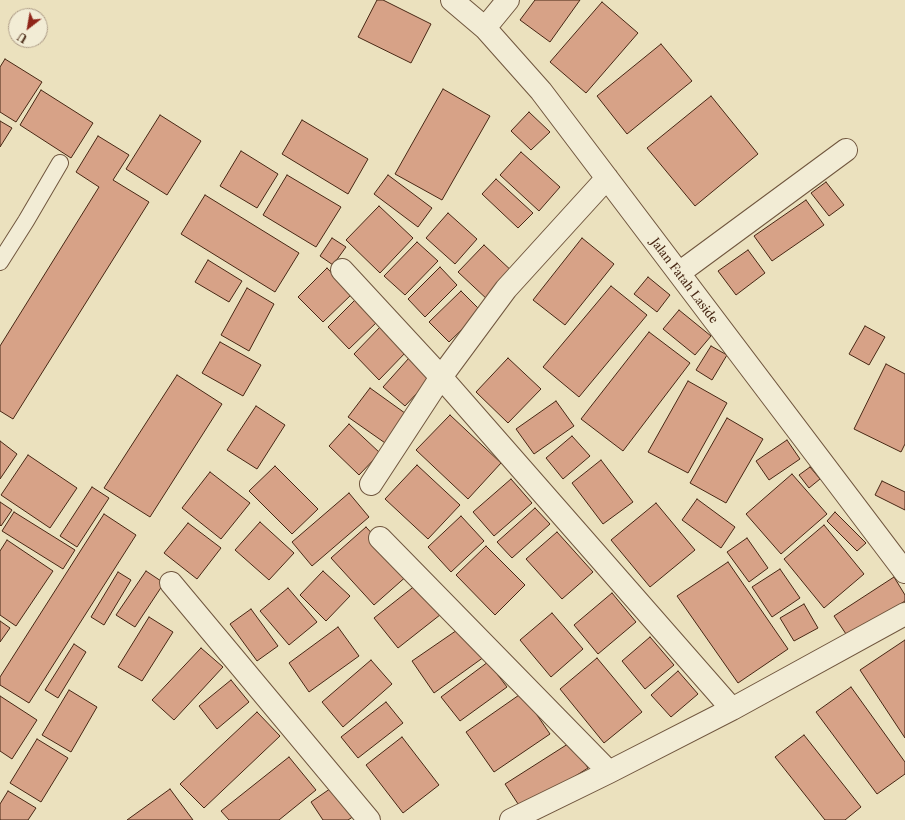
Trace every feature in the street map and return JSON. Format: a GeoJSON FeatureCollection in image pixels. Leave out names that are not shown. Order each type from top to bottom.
{"type":"FeatureCollection","features":[{"type":"Feature","properties":{"kind":"street","name":"Jalan Fatah Laside"},"geometry":{"type":"LineString","coordinates":[[452,0],[485,28],[541,91],[905,572]]}},
{"type":"Feature","properties":{"kind":"street"},"geometry":{"type":"LineString","coordinates":[[485,28],[508,0]]}},
{"type":"Feature","properties":{"kind":"street"},"geometry":{"type":"LineString","coordinates":[[679,274],[846,150]]}},
{"type":"Feature","properties":{"kind":"street"},"geometry":{"type":"LineString","coordinates":[[371,484],[441,377],[506,289],[607,178]]}},
{"type":"Feature","properties":{"kind":"street"},"geometry":{"type":"LineString","coordinates":[[342,270],[441,377],[732,709]]}},
{"type":"Feature","properties":{"kind":"street"},"geometry":{"type":"LineString","coordinates":[[380,538],[609,772]]}},
{"type":"Feature","properties":{"kind":"street"},"geometry":{"type":"LineString","coordinates":[[171,583],[369,820]]}},
{"type":"Feature","properties":{"kind":"street"},"geometry":{"type":"LineString","coordinates":[[511,820],[732,709],[905,614]]}},
{"type":"Feature","properties":{"kind":"lane"},"geometry":{"type":"LineString","coordinates":[[0,262],[60,163]]}},
{"type":"Feature","properties":{"kind":"building"},"geometry":{"type":"Polygon","coordinates":[[[377,0],[383,0],[431,24],[411,63],[358,37],[377,0]]]}},
{"type":"Feature","properties":{"kind":"building"},"geometry":{"type":"Polygon","coordinates":[[[535,0],[580,0],[550,42],[520,20],[535,0]]]}},
{"type":"Feature","properties":{"kind":"building"},"geometry":{"type":"Polygon","coordinates":[[[602,2],[638,33],[586,93],[550,62],[602,2]]]}},
{"type":"Feature","properties":{"kind":"building"},"geometry":{"type":"Polygon","coordinates":[[[661,44],[692,81],[627,134],[597,96],[661,44]]]}},
{"type":"Feature","properties":{"kind":"building"},"geometry":{"type":"Polygon","coordinates":[[[5,59],[42,82],[16,122],[0,112],[0,67],[5,59]]]}},
{"type":"Feature","properties":{"kind":"building"},"geometry":{"type":"Polygon","coordinates":[[[443,89],[490,116],[442,200],[395,174],[443,89]]]}},
{"type":"Feature","properties":{"kind":"building"},"geometry":{"type":"Polygon","coordinates":[[[41,90],[93,123],[71,158],[20,125],[41,90]]]}},
{"type":"Feature","properties":{"kind":"building"},"geometry":{"type":"Polygon","coordinates":[[[711,96],[758,154],[695,206],[647,148],[711,96]]]}},
{"type":"Feature","properties":{"kind":"building"},"geometry":{"type":"Polygon","coordinates":[[[529,112],[550,132],[531,150],[511,131],[529,112]]]}},
{"type":"Feature","properties":{"kind":"building"},"geometry":{"type":"Polygon","coordinates":[[[160,115],[201,141],[167,195],[126,169],[160,115]]]}},
{"type":"Feature","properties":{"kind":"building"},"geometry":{"type":"Polygon","coordinates":[[[302,120],[368,159],[348,194],[282,154],[302,120]]]}},
{"type":"Feature","properties":{"kind":"building"},"geometry":{"type":"Polygon","coordinates":[[[0,121],[12,128],[0,147],[0,121]]]}},
{"type":"Feature","properties":{"kind":"building"},"geometry":{"type":"Polygon","coordinates":[[[98,136],[129,155],[113,180],[149,202],[13,419],[0,411],[0,346],[99,187],[76,172],[98,136]]]}},
{"type":"Feature","properties":{"kind":"building"},"geometry":{"type":"Polygon","coordinates":[[[241,151],[278,174],[257,208],[220,186],[241,151]]]}},
{"type":"Feature","properties":{"kind":"building"},"geometry":{"type":"Polygon","coordinates":[[[521,152],[560,187],[539,211],[500,175],[521,152]]]}},
{"type":"Feature","properties":{"kind":"building"},"geometry":{"type":"Polygon","coordinates":[[[287,175],[341,207],[316,247],[263,215],[287,175]]]}},
{"type":"Feature","properties":{"kind":"building"},"geometry":{"type":"Polygon","coordinates":[[[388,175],[432,208],[418,227],[374,194],[388,175]]]}},
{"type":"Feature","properties":{"kind":"building"},"geometry":{"type":"Polygon","coordinates":[[[496,179],[533,213],[518,228],[482,194],[496,179]]]}},
{"type":"Feature","properties":{"kind":"building"},"geometry":{"type":"Polygon","coordinates":[[[826,182],[844,205],[829,216],[811,193],[826,182]]]}},
{"type":"Feature","properties":{"kind":"building"},"geometry":{"type":"Polygon","coordinates":[[[205,195],[299,253],[275,292],[181,234],[205,195]]]}},
{"type":"Feature","properties":{"kind":"building"},"geometry":{"type":"Polygon","coordinates":[[[806,200],[824,225],[772,261],[754,236],[806,200]]]}},
{"type":"Feature","properties":{"kind":"building"},"geometry":{"type":"Polygon","coordinates":[[[379,206],[413,238],[380,273],[346,240],[379,206]]]}},
{"type":"Feature","properties":{"kind":"building"},"geometry":{"type":"Polygon","coordinates":[[[448,213],[477,239],[455,264],[426,238],[448,213]]]}},
{"type":"Feature","properties":{"kind":"building"},"geometry":{"type":"Polygon","coordinates":[[[332,238],[346,247],[333,265],[320,256],[332,238]]]}},
{"type":"Feature","properties":{"kind":"building"},"geometry":{"type":"Polygon","coordinates":[[[582,238],[614,264],[565,325],[533,300],[582,238]]]}},
{"type":"Feature","properties":{"kind":"building"},"geometry":{"type":"Polygon","coordinates":[[[417,242],[438,261],[405,295],[384,276],[417,242]]]}},
{"type":"Feature","properties":{"kind":"building"},"geometry":{"type":"Polygon","coordinates":[[[484,245],[515,274],[489,301],[458,272],[484,245]]]}},
{"type":"Feature","properties":{"kind":"building"},"geometry":{"type":"Polygon","coordinates":[[[748,250],[765,273],[736,295],[718,271],[748,250]]]}},
{"type":"Feature","properties":{"kind":"building"},"geometry":{"type":"Polygon","coordinates":[[[208,260],[242,281],[229,302],[195,282],[208,260]]]}},
{"type":"Feature","properties":{"kind":"building"},"geometry":{"type":"Polygon","coordinates":[[[440,267],[457,285],[425,317],[408,299],[440,267]]]}},
{"type":"Feature","properties":{"kind":"building"},"geometry":{"type":"Polygon","coordinates":[[[327,268],[352,294],[323,322],[298,297],[327,268]]]}},
{"type":"Feature","properties":{"kind":"building"},"geometry":{"type":"Polygon","coordinates":[[[648,277],[670,295],[657,312],[634,294],[648,277]]]}},
{"type":"Feature","properties":{"kind":"building"},"geometry":{"type":"Polygon","coordinates":[[[611,286],[647,315],[579,397],[543,367],[611,286]]]}},
{"type":"Feature","properties":{"kind":"building"},"geometry":{"type":"Polygon","coordinates":[[[247,288],[274,304],[249,351],[221,335],[247,288]]]}},
{"type":"Feature","properties":{"kind":"building"},"geometry":{"type":"Polygon","coordinates":[[[461,291],[481,311],[449,342],[429,322],[461,291]]]}},
{"type":"Feature","properties":{"kind":"building"},"geometry":{"type":"Polygon","coordinates":[[[356,299],[378,321],[349,349],[328,327],[356,299]]]}},
{"type":"Feature","properties":{"kind":"building"},"geometry":{"type":"Polygon","coordinates":[[[679,310],[711,336],[695,355],[663,329],[679,310]]]}},
{"type":"Feature","properties":{"kind":"building"},"geometry":{"type":"Polygon","coordinates":[[[382,325],[407,351],[379,380],[354,354],[382,325]]]}},
{"type":"Feature","properties":{"kind":"building"},"geometry":{"type":"Polygon","coordinates":[[[865,326],[885,337],[869,365],[849,354],[865,326]]]}},
{"type":"Feature","properties":{"kind":"building"},"geometry":{"type":"Polygon","coordinates":[[[649,332],[690,363],[623,451],[581,419],[649,332]]]}},
{"type":"Feature","properties":{"kind":"building"},"geometry":{"type":"Polygon","coordinates":[[[220,342],[261,365],[243,396],[202,373],[220,342]]]}},
{"type":"Feature","properties":{"kind":"building"},"geometry":{"type":"Polygon","coordinates":[[[711,346],[727,355],[712,380],[696,370],[711,346]]]}},
{"type":"Feature","properties":{"kind":"building"},"geometry":{"type":"Polygon","coordinates":[[[409,358],[431,378],[405,406],[383,387],[409,358]]]}},
{"type":"Feature","properties":{"kind":"building"},"geometry":{"type":"Polygon","coordinates":[[[508,358],[541,389],[508,423],[476,392],[508,358]]]}},
{"type":"Feature","properties":{"kind":"building"},"geometry":{"type":"Polygon","coordinates":[[[886,364],[905,374],[905,444],[901,452],[854,429],[886,364]]]}},
{"type":"Feature","properties":{"kind":"building"},"geometry":{"type":"Polygon","coordinates":[[[177,375],[222,404],[150,517],[104,488],[177,375]]]}},
{"type":"Feature","properties":{"kind":"building"},"geometry":{"type":"Polygon","coordinates":[[[688,381],[727,403],[688,473],[648,452],[688,381]]]}},
{"type":"Feature","properties":{"kind":"building"},"geometry":{"type":"Polygon","coordinates":[[[370,388],[409,416],[388,445],[348,417],[370,388]]]}},
{"type":"Feature","properties":{"kind":"building"},"geometry":{"type":"Polygon","coordinates":[[[556,401],[574,426],[534,454],[516,429],[556,401]]]}},
{"type":"Feature","properties":{"kind":"building"},"geometry":{"type":"Polygon","coordinates":[[[256,406],[285,425],[257,469],[227,450],[256,406]]]}},
{"type":"Feature","properties":{"kind":"building"},"geometry":{"type":"Polygon","coordinates":[[[450,415],[501,463],[468,499],[416,450],[450,415]]]}},
{"type":"Feature","properties":{"kind":"building"},"geometry":{"type":"Polygon","coordinates":[[[727,418],[763,439],[726,503],[690,483],[727,418]]]}},
{"type":"Feature","properties":{"kind":"building"},"geometry":{"type":"Polygon","coordinates":[[[349,424],[380,453],[359,475],[329,446],[349,424]]]}},
{"type":"Feature","properties":{"kind":"building"},"geometry":{"type":"Polygon","coordinates":[[[572,436],[590,456],[563,479],[546,458],[572,436]]]}},
{"type":"Feature","properties":{"kind":"building"},"geometry":{"type":"Polygon","coordinates":[[[787,440],[800,459],[769,480],[756,461],[787,440]]]}},
{"type":"Feature","properties":{"kind":"building"},"geometry":{"type":"Polygon","coordinates":[[[0,441],[17,454],[0,479],[0,441]]]}},
{"type":"Feature","properties":{"kind":"building"},"geometry":{"type":"Polygon","coordinates":[[[28,455],[77,488],[50,528],[1,495],[28,455]]]}},
{"type":"Feature","properties":{"kind":"building"},"geometry":{"type":"Polygon","coordinates":[[[601,460],[633,502],[603,524],[572,483],[601,460]]]}},
{"type":"Feature","properties":{"kind":"building"},"geometry":{"type":"Polygon","coordinates":[[[417,465],[460,505],[428,539],[385,499],[417,465]]]}},
{"type":"Feature","properties":{"kind":"building"},"geometry":{"type":"Polygon","coordinates":[[[275,466],[318,509],[292,534],[249,491],[275,466]]]}},
{"type":"Feature","properties":{"kind":"building"},"geometry":{"type":"Polygon","coordinates":[[[810,467],[820,479],[809,488],[799,475],[810,467]]]}},
{"type":"Feature","properties":{"kind":"building"},"geometry":{"type":"Polygon","coordinates":[[[210,472],[250,503],[221,539],[182,508],[210,472]]]}},
{"type":"Feature","properties":{"kind":"building"},"geometry":{"type":"Polygon","coordinates":[[[792,474],[827,514],[781,554],[746,514],[792,474]]]}},
{"type":"Feature","properties":{"kind":"building"},"geometry":{"type":"Polygon","coordinates":[[[511,479],[532,503],[494,536],[473,512],[511,479]]]}},
{"type":"Feature","properties":{"kind":"building"},"geometry":{"type":"Polygon","coordinates":[[[882,481],[905,492],[905,510],[875,495],[882,481]]]}},
{"type":"Feature","properties":{"kind":"building"},"geometry":{"type":"Polygon","coordinates":[[[92,487],[109,498],[77,547],[60,536],[92,487]]]}},
{"type":"Feature","properties":{"kind":"building"},"geometry":{"type":"Polygon","coordinates":[[[349,493],[369,517],[312,566],[292,542],[349,493]]]}},
{"type":"Feature","properties":{"kind":"building"},"geometry":{"type":"Polygon","coordinates":[[[697,499],[735,527],[721,548],[682,520],[697,499]]]}},
{"type":"Feature","properties":{"kind":"building"},"geometry":{"type":"Polygon","coordinates":[[[0,502],[12,510],[1,526],[0,525],[0,502]]]}},
{"type":"Feature","properties":{"kind":"building"},"geometry":{"type":"Polygon","coordinates":[[[656,503],[695,550],[650,587],[611,540],[656,503]]]}},
{"type":"Feature","properties":{"kind":"building"},"geometry":{"type":"Polygon","coordinates":[[[535,508],[550,524],[512,558],[497,542],[535,508]]]}},
{"type":"Feature","properties":{"kind":"building"},"geometry":{"type":"Polygon","coordinates":[[[14,512],[75,550],[63,569],[2,531],[14,512]]]}},
{"type":"Feature","properties":{"kind":"building"},"geometry":{"type":"Polygon","coordinates":[[[835,512],[866,543],[857,551],[827,521],[835,512]]]}},
{"type":"Feature","properties":{"kind":"building"},"geometry":{"type":"Polygon","coordinates":[[[104,514],[136,535],[29,703],[0,685],[0,677],[104,514]]]}},
{"type":"Feature","properties":{"kind":"building"},"geometry":{"type":"Polygon","coordinates":[[[461,516],[484,541],[451,572],[428,547],[461,516]]]}},
{"type":"Feature","properties":{"kind":"building"},"geometry":{"type":"Polygon","coordinates":[[[260,522],[294,553],[269,580],[235,550],[260,522]]]}},
{"type":"Feature","properties":{"kind":"building"},"geometry":{"type":"Polygon","coordinates":[[[188,523],[221,548],[197,579],[164,553],[188,523]]]}},
{"type":"Feature","properties":{"kind":"building"},"geometry":{"type":"Polygon","coordinates":[[[824,525],[864,574],[824,608],[784,559],[824,525]]]}},
{"type":"Feature","properties":{"kind":"building"},"geometry":{"type":"Polygon","coordinates":[[[366,527],[409,574],[374,605],[331,558],[366,527]]]}},
{"type":"Feature","properties":{"kind":"building"},"geometry":{"type":"Polygon","coordinates":[[[557,532],[593,572],[562,599],[526,559],[557,532]]]}},
{"type":"Feature","properties":{"kind":"building"},"geometry":{"type":"Polygon","coordinates":[[[747,538],[768,568],[749,582],[727,552],[747,538]]]}},
{"type":"Feature","properties":{"kind":"building"},"geometry":{"type":"Polygon","coordinates":[[[7,540],[53,571],[16,626],[0,615],[0,551],[7,540]]]}},
{"type":"Feature","properties":{"kind":"building"},"geometry":{"type":"Polygon","coordinates":[[[486,546],[525,585],[495,615],[456,575],[486,546]]]}},
{"type":"Feature","properties":{"kind":"building"},"geometry":{"type":"Polygon","coordinates":[[[728,562],[788,649],[738,683],[677,596],[728,562]]]}},
{"type":"Feature","properties":{"kind":"building"},"geometry":{"type":"Polygon","coordinates":[[[780,569],[800,598],[772,617],[752,587],[780,569]]]}},
{"type":"Feature","properties":{"kind":"building"},"geometry":{"type":"Polygon","coordinates":[[[146,571],[164,583],[135,627],[116,615],[146,571]]]}},
{"type":"Feature","properties":{"kind":"building"},"geometry":{"type":"Polygon","coordinates":[[[323,571],[350,596],[326,621],[300,595],[323,571]]]}},
{"type":"Feature","properties":{"kind":"building"},"geometry":{"type":"Polygon","coordinates":[[[118,572],[131,580],[104,625],[91,617],[118,572]]]}},
{"type":"Feature","properties":{"kind":"building"},"geometry":{"type":"Polygon","coordinates":[[[894,577],[905,595],[905,601],[848,637],[834,616],[894,577]]]}},
{"type":"Feature","properties":{"kind":"building"},"geometry":{"type":"Polygon","coordinates":[[[421,581],[445,611],[398,648],[374,618],[421,581]]]}},
{"type":"Feature","properties":{"kind":"building"},"geometry":{"type":"Polygon","coordinates":[[[288,588],[317,622],[289,645],[260,611],[288,588]]]}},
{"type":"Feature","properties":{"kind":"building"},"geometry":{"type":"Polygon","coordinates":[[[612,593],[636,622],[598,654],[574,625],[612,593]]]}},
{"type":"Feature","properties":{"kind":"building"},"geometry":{"type":"Polygon","coordinates":[[[804,604],[818,628],[794,641],[780,618],[804,604]]]}},
{"type":"Feature","properties":{"kind":"building"},"geometry":{"type":"Polygon","coordinates":[[[251,609],[278,646],[257,661],[230,624],[251,609]]]}},
{"type":"Feature","properties":{"kind":"building"},"geometry":{"type":"Polygon","coordinates":[[[552,613],[583,649],[551,677],[520,640],[552,613]]]}},
{"type":"Feature","properties":{"kind":"building"},"geometry":{"type":"Polygon","coordinates":[[[149,617],[173,632],[142,681],[118,667],[149,617]]]}},
{"type":"Feature","properties":{"kind":"building"},"geometry":{"type":"Polygon","coordinates":[[[0,621],[10,628],[0,642],[0,621]]]}},
{"type":"Feature","properties":{"kind":"building"},"geometry":{"type":"Polygon","coordinates":[[[463,626],[484,657],[434,693],[412,661],[463,626]]]}},
{"type":"Feature","properties":{"kind":"building"},"geometry":{"type":"Polygon","coordinates":[[[338,627],[359,656],[309,692],[289,663],[338,627]]]}},
{"type":"Feature","properties":{"kind":"building"},"geometry":{"type":"Polygon","coordinates":[[[650,637],[674,665],[645,689],[622,661],[650,637]]]}},
{"type":"Feature","properties":{"kind":"building"},"geometry":{"type":"Polygon","coordinates":[[[905,640],[905,738],[860,670],[905,640]]]}},
{"type":"Feature","properties":{"kind":"building"},"geometry":{"type":"Polygon","coordinates":[[[74,644],[86,652],[58,698],[45,690],[74,644]]]}},
{"type":"Feature","properties":{"kind":"building"},"geometry":{"type":"Polygon","coordinates":[[[201,648],[223,667],[174,720],[152,700],[201,648]]]}},
{"type":"Feature","properties":{"kind":"building"},"geometry":{"type":"Polygon","coordinates":[[[597,658],[642,712],[604,743],[560,689],[597,658]]]}},
{"type":"Feature","properties":{"kind":"building"},"geometry":{"type":"Polygon","coordinates":[[[371,660],[392,684],[343,727],[322,702],[371,660]]]}},
{"type":"Feature","properties":{"kind":"building"},"geometry":{"type":"Polygon","coordinates":[[[488,662],[507,687],[460,721],[441,697],[488,662]]]}},
{"type":"Feature","properties":{"kind":"building"},"geometry":{"type":"Polygon","coordinates":[[[678,671],[698,694],[671,717],[651,695],[678,671]]]}},
{"type":"Feature","properties":{"kind":"building"},"geometry":{"type":"Polygon","coordinates":[[[231,680],[249,702],[217,729],[199,706],[231,680]]]}},
{"type":"Feature","properties":{"kind":"building"},"geometry":{"type":"Polygon","coordinates":[[[851,687],[905,762],[905,774],[877,794],[816,712],[851,687]]]}},
{"type":"Feature","properties":{"kind":"building"},"geometry":{"type":"Polygon","coordinates":[[[69,690],[97,707],[71,752],[42,735],[69,690]]]}},
{"type":"Feature","properties":{"kind":"building"},"geometry":{"type":"Polygon","coordinates":[[[522,693],[550,734],[494,772],[466,732],[522,693]]]}},
{"type":"Feature","properties":{"kind":"building"},"geometry":{"type":"Polygon","coordinates":[[[0,696],[37,720],[12,759],[0,751],[0,696]]]}},
{"type":"Feature","properties":{"kind":"building"},"geometry":{"type":"Polygon","coordinates":[[[386,702],[403,723],[358,758],[341,737],[386,702]]]}},
{"type":"Feature","properties":{"kind":"building"},"geometry":{"type":"Polygon","coordinates":[[[257,712],[280,736],[204,808],[180,784],[257,712]]]}},
{"type":"Feature","properties":{"kind":"building"},"geometry":{"type":"Polygon","coordinates":[[[804,735],[861,807],[845,820],[825,820],[775,757],[804,735]]]}},
{"type":"Feature","properties":{"kind":"building"},"geometry":{"type":"Polygon","coordinates":[[[402,737],[439,785],[403,813],[366,765],[402,737]]]}},
{"type":"Feature","properties":{"kind":"building"},"geometry":{"type":"Polygon","coordinates":[[[37,739],[68,758],[41,802],[10,783],[37,739]]]}},
{"type":"Feature","properties":{"kind":"building"},"geometry":{"type":"Polygon","coordinates":[[[571,742],[588,768],[522,810],[505,784],[571,742]]]}},
{"type":"Feature","properties":{"kind":"building"},"geometry":{"type":"Polygon","coordinates":[[[289,757],[316,790],[279,820],[229,820],[221,811],[289,757]]]}},
{"type":"Feature","properties":{"kind":"building"},"geometry":{"type":"Polygon","coordinates":[[[337,784],[357,814],[348,820],[323,820],[311,802],[337,784]]]}},
{"type":"Feature","properties":{"kind":"building"},"geometry":{"type":"Polygon","coordinates":[[[170,789],[193,820],[127,820],[170,789]]]}},
{"type":"Feature","properties":{"kind":"building"},"geometry":{"type":"Polygon","coordinates":[[[8,791],[36,808],[28,820],[0,820],[0,804],[8,791]]]}}]}
